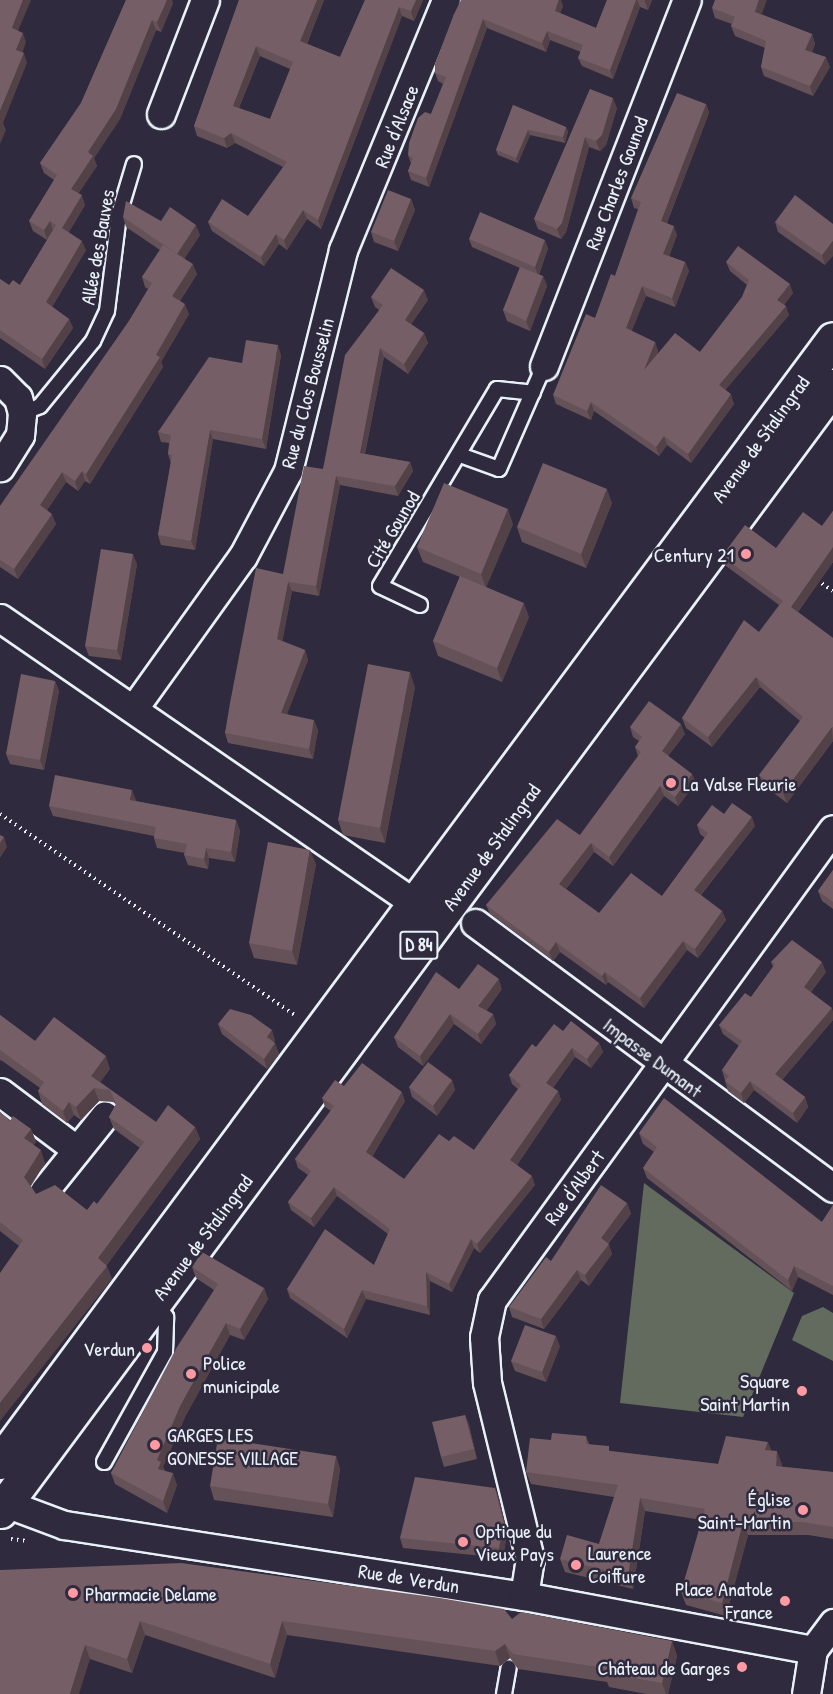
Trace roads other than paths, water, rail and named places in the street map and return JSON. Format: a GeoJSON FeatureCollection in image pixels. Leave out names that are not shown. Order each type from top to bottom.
{"type":"FeatureCollection","features":[{"type":"Feature","properties":{"kind":"main road","name":"Avenue de Stalingrad"},"geometry":{"type":"LineString","coordinates":[[0,1462],[320,1028],[414,903],[476,826],[833,339]]}},
{"type":"Feature","properties":{"kind":"main road","name":"Avenue de Stalingrad"},"geometry":{"type":"LineString","coordinates":[[2,1506],[833,386]]}},
{"type":"Feature","properties":{"kind":"street"},"geometry":{"type":"LineString","coordinates":[[160,114],[205,0]]}},
{"type":"Feature","properties":{"kind":"street","name":"Rue d'Alsace"},"geometry":{"type":"LineString","coordinates":[[343,250],[446,0]]}},
{"type":"Feature","properties":{"kind":"street","name":"Rue Charles Gounod"},"geometry":{"type":"LineString","coordinates":[[544,366],[687,0]]}},
{"type":"Feature","properties":{"kind":"street","name":"Rue du Clos Bousselin"},"geometry":{"type":"LineString","coordinates":[[134,708],[243,556],[288,471],[343,250]]}},
{"type":"Feature","properties":{"kind":"street"},"geometry":{"type":"LineString","coordinates":[[0,380],[18,398],[22,412],[20,435],[0,467]]}},
{"type":"Feature","properties":{"kind":"street"},"geometry":{"type":"LineString","coordinates":[[0,618],[134,708],[414,903]]}},
{"type":"Feature","properties":{"kind":"street","name":"Rue d'Albert"},"geometry":{"type":"LineString","coordinates":[[522,1605],[530,1559],[488,1382],[484,1337],[492,1300],[833,830]]}},
{"type":"Feature","properties":{"kind":"street","name":"Impasse Dumant"},"geometry":{"type":"LineString","coordinates":[[475,923],[663,1066],[833,1188]]}},
{"type":"Feature","properties":{"kind":"street"},"geometry":{"type":"LineString","coordinates":[[0,1092],[77,1150]]}},
{"type":"Feature","properties":{"kind":"street"},"geometry":{"type":"LineString","coordinates":[[44,1191],[105,1115]]}},
{"type":"Feature","properties":{"kind":"street","name":"Rue de Verdun"},"geometry":{"type":"LineString","coordinates":[[2,1506],[64,1525],[522,1605],[813,1650]]}},
{"type":"Feature","properties":{"kind":"street"},"geometry":{"type":"LineString","coordinates":[[806,1694],[813,1650],[833,1623]]}},
{"type":"Feature","properties":{"kind":"lane","name":"Allée des Bauves"},"geometry":{"type":"LineString","coordinates":[[22,412],[40,406],[93,341],[107,311],[119,214],[134,164]]}},
{"type":"Feature","properties":{"kind":"lane"},"geometry":{"type":"LineString","coordinates":[[460,454],[499,469],[544,366]]}},
{"type":"Feature","properties":{"kind":"lane","name":"Cité Gounod"},"geometry":{"type":"LineString","coordinates":[[420,605],[380,586],[497,389],[533,393]]}},
{"type":"Feature","properties":{"kind":"lane"},"geometry":{"type":"LineString","coordinates":[[104,1462],[165,1352],[166,1317],[155,1301]]}},
{"type":"Feature","properties":{"kind":"lane"},"geometry":{"type":"LineString","coordinates":[[504,1694],[509,1667]]}},
{"type":"Feature","properties":{"kind":"place","name":"Century 21"},"geometry":{"type":"Point","coordinates":[746,554]}},
{"type":"Feature","properties":{"kind":"place","name":"La Valse Fleurie"},"geometry":{"type":"Point","coordinates":[671,783]}},
{"type":"Feature","properties":{"kind":"place","name":"Verdun"},"geometry":{"type":"Point","coordinates":[147,1348]}},
{"type":"Feature","properties":{"kind":"place","name":"Police municipale"},"geometry":{"type":"Point","coordinates":[191,1374]}},
{"type":"Feature","properties":{"kind":"place","name":"Square Saint Martin"},"geometry":{"type":"Point","coordinates":[802,1391]}},
{"type":"Feature","properties":{"kind":"place","name":"GARGES LES GONESSE VILLAGE"},"geometry":{"type":"Point","coordinates":[155,1445]}},
{"type":"Feature","properties":{"kind":"place","name":"Église Saint-Martin"},"geometry":{"type":"Point","coordinates":[803,1510]}},
{"type":"Feature","properties":{"kind":"place","name":"Optique du Vieux Pays"},"geometry":{"type":"Point","coordinates":[463,1542]}},
{"type":"Feature","properties":{"kind":"place","name":"Laurence Coiffure"},"geometry":{"type":"Point","coordinates":[576,1565]}},
{"type":"Feature","properties":{"kind":"place","name":"Pharmacie Delame"},"geometry":{"type":"Point","coordinates":[73,1593]}},
{"type":"Feature","properties":{"kind":"place","name":"Place Anatole France"},"geometry":{"type":"Point","coordinates":[785,1601]}},
{"type":"Feature","properties":{"kind":"place","name":"Château de Garges"},"geometry":{"type":"Point","coordinates":[742,1667]}}]}
